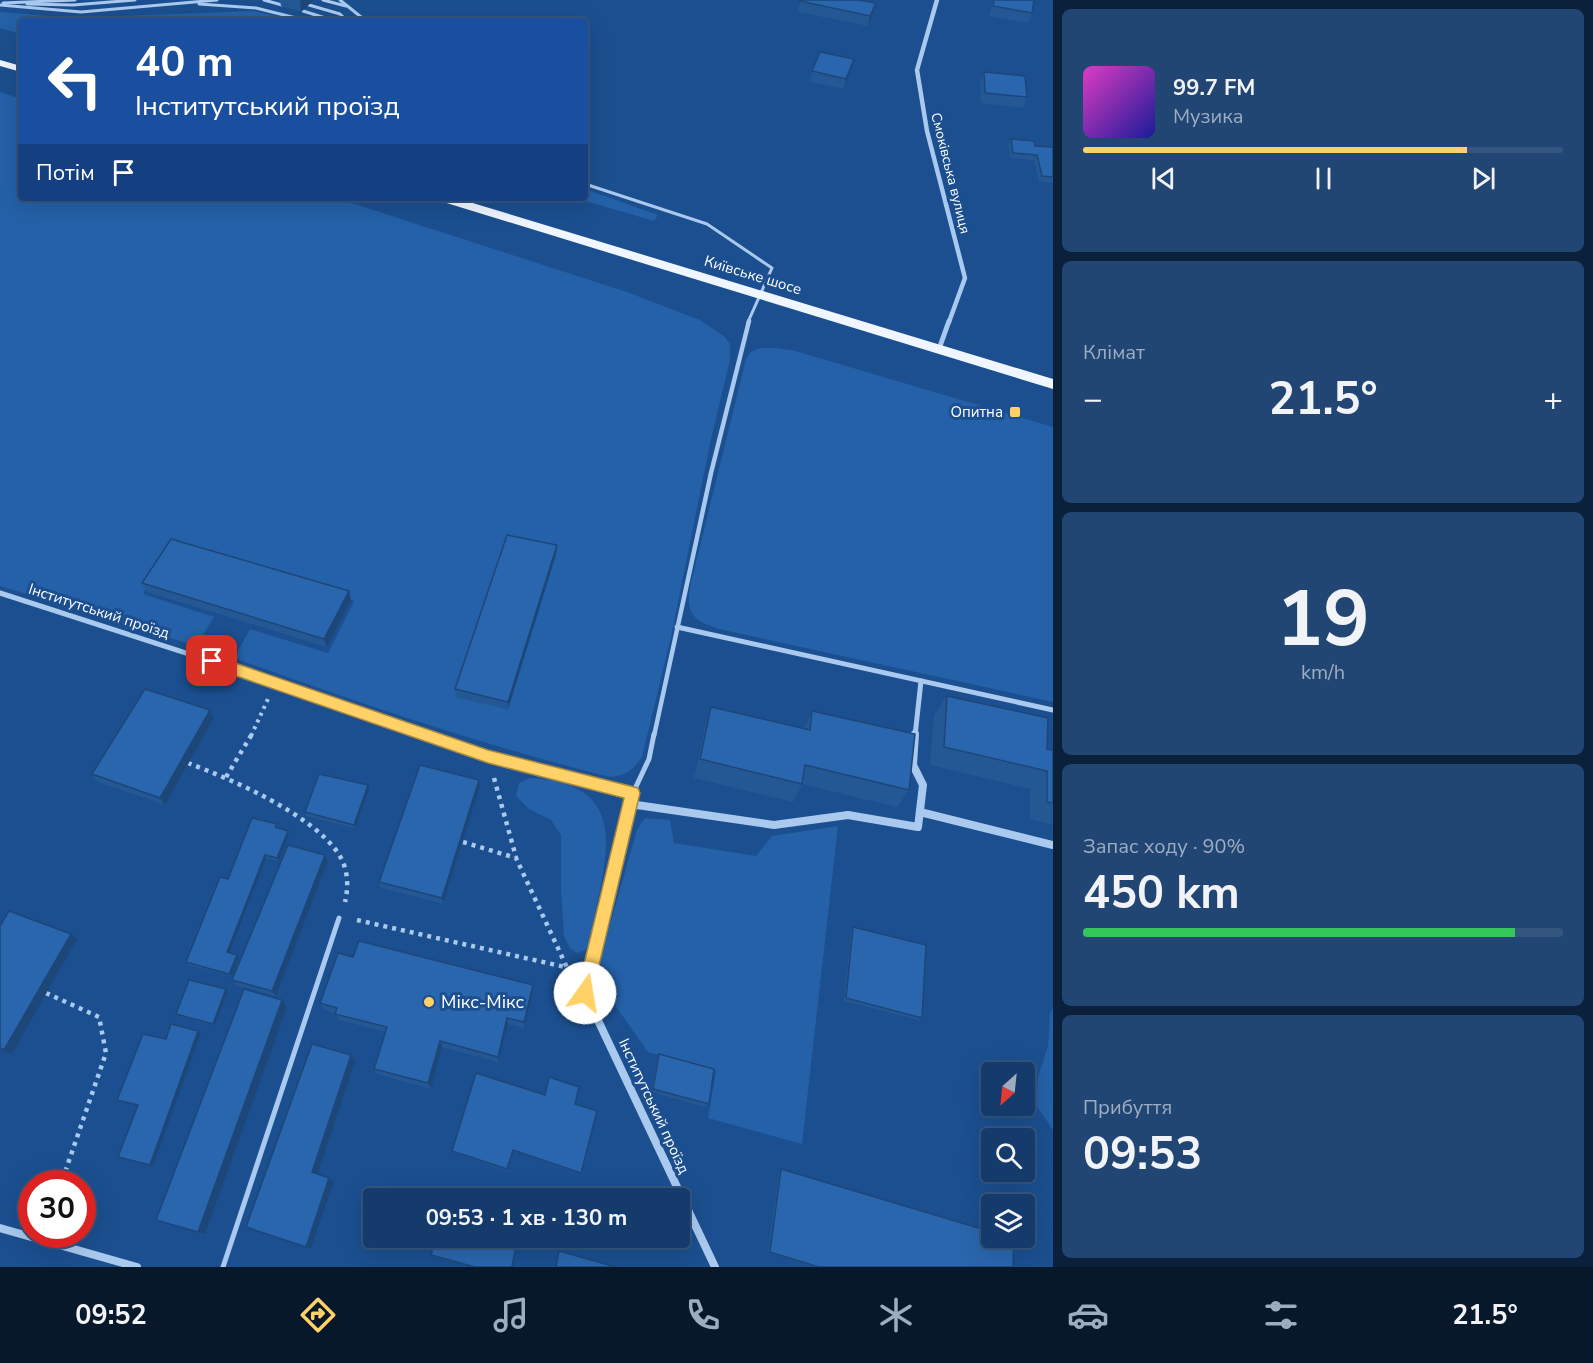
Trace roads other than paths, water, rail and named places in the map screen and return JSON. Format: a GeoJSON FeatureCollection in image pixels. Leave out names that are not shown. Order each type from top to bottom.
{"type":"FeatureCollection","features":[{"type":"Feature","properties":{"kind":"main road"},"geometry":{"type":"LineString","coordinates":[[0,63],[18,68]]}},
{"type":"Feature","properties":{"kind":"main road","name":"Київське шосе"},"geometry":{"type":"LineString","coordinates":[[454,201],[1053,384]]}},
{"type":"Feature","properties":{"kind":"street","name":"Смоківська вулиця"},"geometry":{"type":"LineString","coordinates":[[937,0],[917,70],[927,131],[965,278],[939,349]]}},
{"type":"Feature","properties":{"kind":"street","name":"Інститутський проїзд"},"geometry":{"type":"LineString","coordinates":[[0,593],[276,682],[488,756],[633,793]]}},
{"type":"Feature","properties":{"kind":"street"},"geometry":{"type":"LineString","coordinates":[[677,627],[1053,710]]}},
{"type":"Feature","properties":{"kind":"street"},"geometry":{"type":"LineString","coordinates":[[633,793],[630,804],[774,825],[848,815],[918,827],[923,785],[913,765],[913,755],[921,681]]}},
{"type":"Feature","properties":{"kind":"street","name":"Інститутський проїзд"},"geometry":{"type":"LineString","coordinates":[[630,804],[585,993],[715,1267]]}},
{"type":"Feature","properties":{"kind":"street"},"geometry":{"type":"LineString","coordinates":[[920,812],[1053,845]]}},
{"type":"Feature","properties":{"kind":"street"},"geometry":{"type":"LineString","coordinates":[[0,1228],[137,1267]]}},
{"type":"Feature","properties":{"kind":"lane"},"geometry":{"type":"LineString","coordinates":[[0,4],[75,0]]}},
{"type":"Feature","properties":{"kind":"lane"},"geometry":{"type":"LineString","coordinates":[[0,4],[73,5],[135,0]]}},
{"type":"Feature","properties":{"kind":"lane"},"geometry":{"type":"LineString","coordinates":[[0,4],[81,12],[217,0]]}},
{"type":"Feature","properties":{"kind":"lane"},"geometry":{"type":"LineString","coordinates":[[264,0],[282,5]]}},
{"type":"Feature","properties":{"kind":"lane"},"geometry":{"type":"LineString","coordinates":[[323,0],[352,8]]}},
{"type":"Feature","properties":{"kind":"lane"},"geometry":{"type":"LineString","coordinates":[[340,0],[363,18]]}},
{"type":"Feature","properties":{"kind":"lane"},"geometry":{"type":"LineString","coordinates":[[182,3],[256,8],[296,18]]}},
{"type":"Feature","properties":{"kind":"lane"},"geometry":{"type":"LineString","coordinates":[[309,5],[340,14],[344,18]]}},
{"type":"Feature","properties":{"kind":"lane"},"geometry":{"type":"LineString","coordinates":[[303,10],[326,18]]}},
{"type":"Feature","properties":{"kind":"lane"},"geometry":{"type":"LineString","coordinates":[[588,185],[707,224],[772,268],[746,327],[649,759],[633,793]]}},
{"type":"Feature","properties":{"kind":"lane"},"geometry":{"type":"LineString","coordinates":[[222,1267],[339,918]]}},
{"type":"Feature","properties":{"kind":"place","name":"Опитна"},"geometry":{"type":"Point","coordinates":[1015,412]}},
{"type":"Feature","properties":{"kind":"place","name":"Мікс-Мікс"},"geometry":{"type":"Point","coordinates":[429,1002]}}]}
